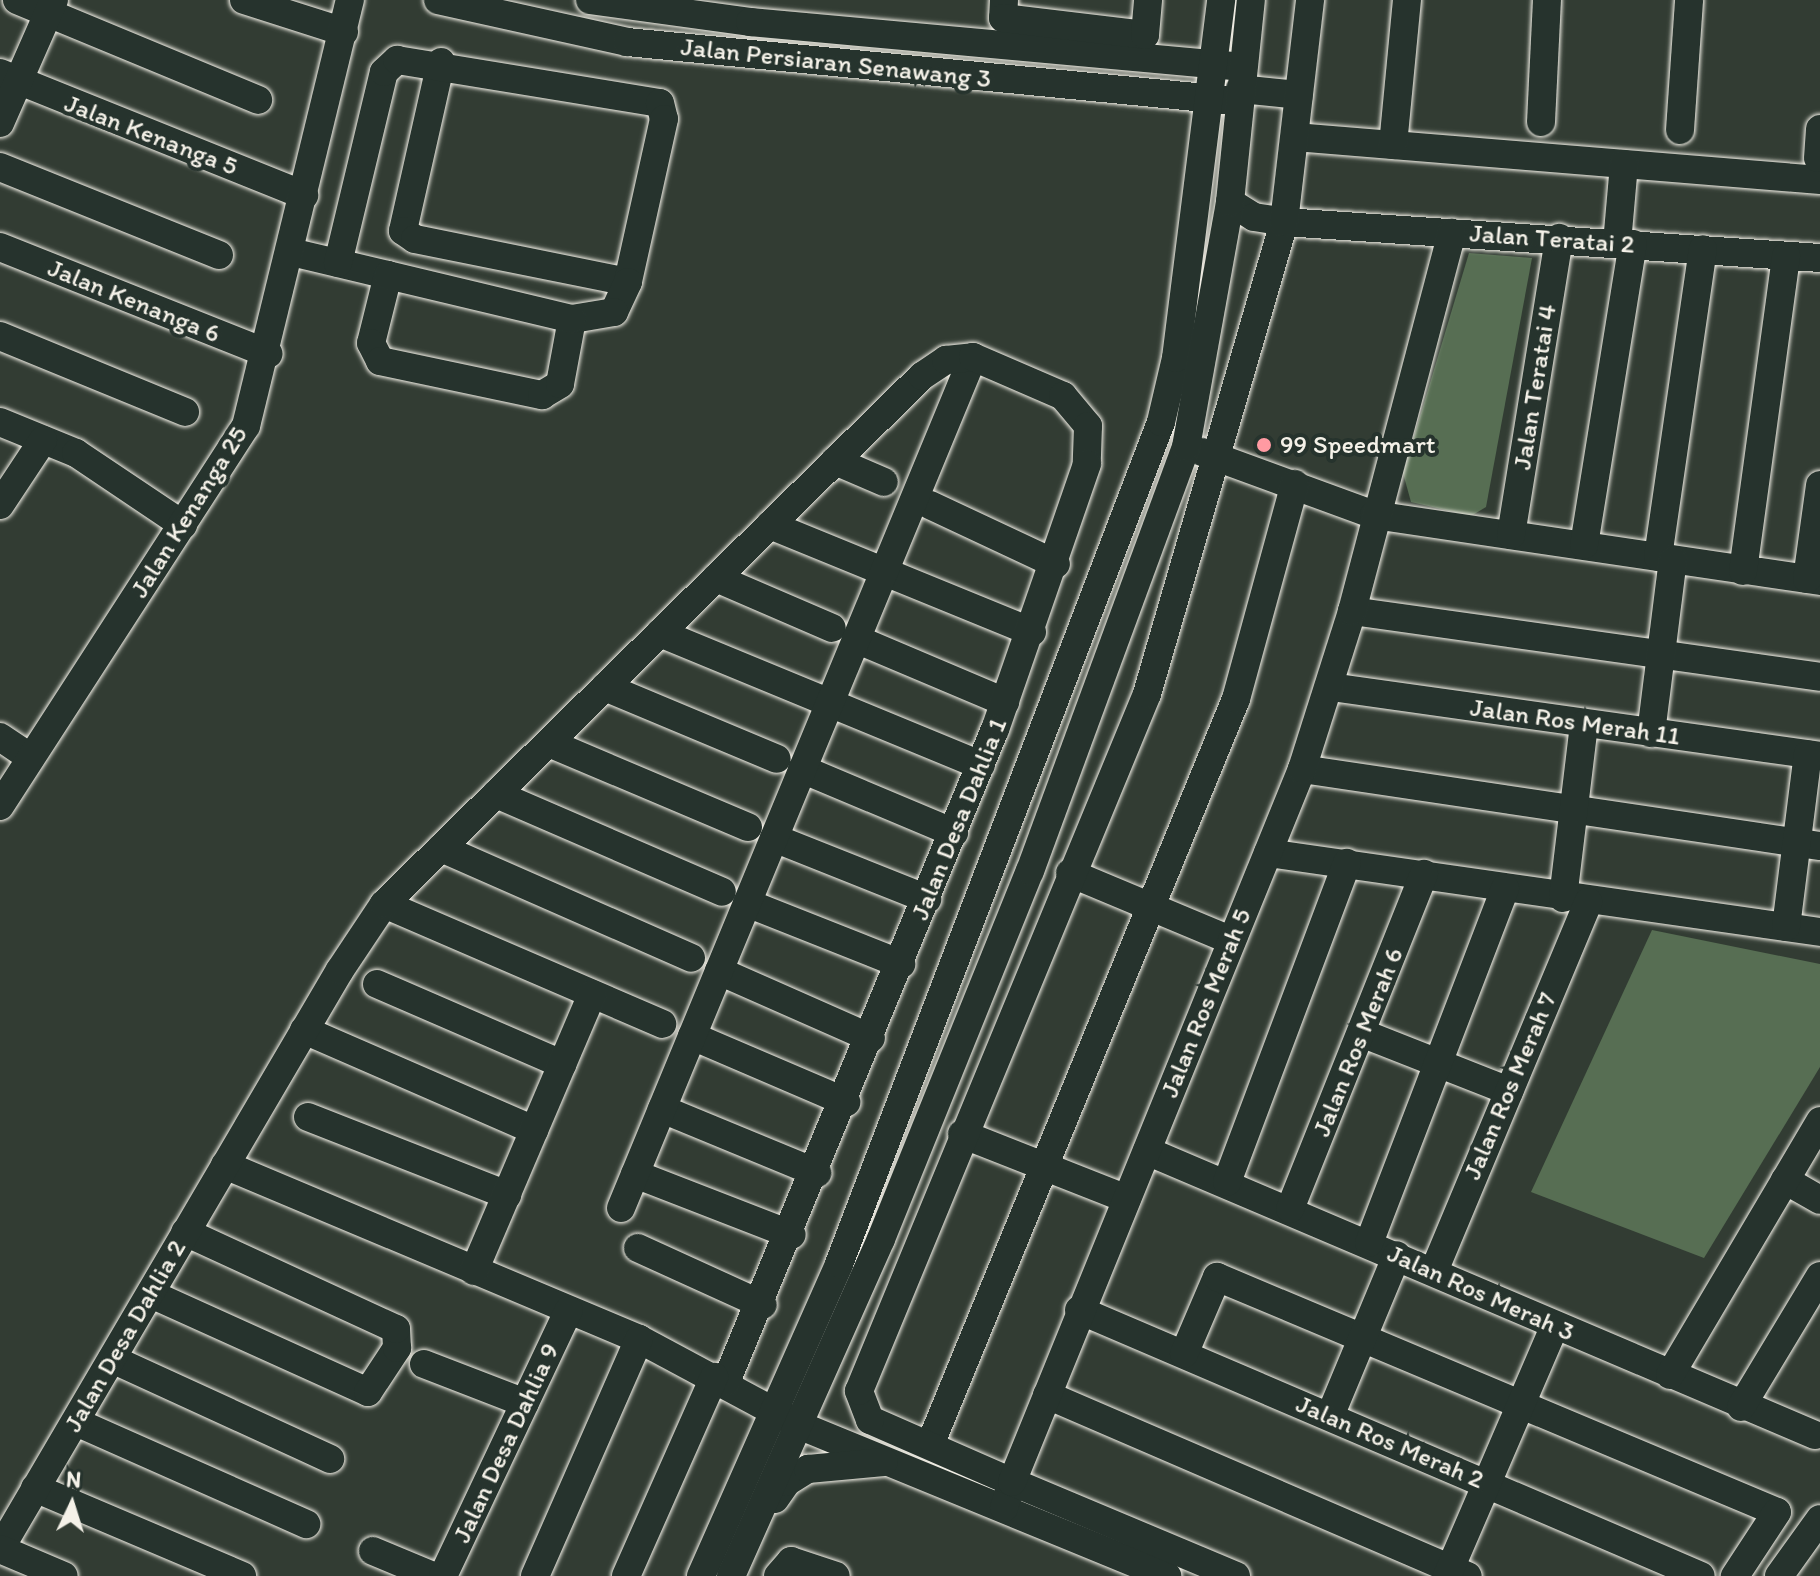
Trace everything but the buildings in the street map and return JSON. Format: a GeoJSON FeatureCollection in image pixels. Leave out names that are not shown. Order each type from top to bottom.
{"type":"FeatureCollection","features":[{"type":"Feature","properties":{"kind":"street"},"geometry":{"type":"LineString","coordinates":[[17,0],[50,7],[258,100]]}},
{"type":"Feature","properties":{"kind":"street"},"geometry":{"type":"LineString","coordinates":[[244,0],[344,32]]}},
{"type":"Feature","properties":{"kind":"street","name":"Jalan Kenanga 25"},"geometry":{"type":"LineString","coordinates":[[0,806],[246,426],[269,354],[350,0]]}},
{"type":"Feature","properties":{"kind":"street","name":"Jalan Persiaran Senawang 3"},"geometry":{"type":"LineString","coordinates":[[438,0],[553,30],[718,52],[1206,98],[1240,86]]}},
{"type":"Feature","properties":{"kind":"street","name":"Jalan Persiaran Senawang 3"},"geometry":{"type":"LineString","coordinates":[[590,0],[719,8],[1211,64],[1240,86]]}},
{"type":"Feature","properties":{"kind":"street"},"geometry":{"type":"LineString","coordinates":[[1004,0],[1003,18],[1145,35],[1148,0]]}},
{"type":"Feature","properties":{"kind":"street"},"geometry":{"type":"LineString","coordinates":[[701,1576],[776,1412],[845,1249],[1161,422],[1176,358],[1206,98],[1221,0]]}},
{"type":"Feature","properties":{"kind":"street"},"geometry":{"type":"LineString","coordinates":[[731,1576],[801,1426],[826,1360],[881,1239],[1030,871],[1186,447],[1230,202],[1251,0]]}},
{"type":"Feature","properties":{"kind":"street"},"geometry":{"type":"LineString","coordinates":[[1167,1576],[1008,1495],[930,1445],[870,1420],[859,1391],[962,1134],[1147,694],[1284,222],[1310,0]]}},
{"type":"Feature","properties":{"kind":"street"},"geometry":{"type":"LineString","coordinates":[[1393,145],[1407,0]]}},
{"type":"Feature","properties":{"kind":"street"},"geometry":{"type":"LineString","coordinates":[[1541,122],[1547,0]]}},
{"type":"Feature","properties":{"kind":"street"},"geometry":{"type":"LineString","coordinates":[[1680,130],[1689,0]]}},
{"type":"Feature","properties":{"kind":"street"},"geometry":{"type":"LineString","coordinates":[[0,123],[9,78],[50,7]]}},
{"type":"Feature","properties":{"kind":"street"},"geometry":{"type":"LineString","coordinates":[[718,52],[719,8]]}},
{"type":"Feature","properties":{"kind":"street"},"geometry":{"type":"LineString","coordinates":[[291,252],[572,319],[614,312],[628,282],[664,119],[660,103],[441,62],[397,60],[384,72],[338,263]]}},
{"type":"Feature","properties":{"kind":"street"},"geometry":{"type":"LineString","coordinates":[[441,62],[403,231],[415,239],[628,282]]}},
{"type":"Feature","properties":{"kind":"street","name":"Jalan Kenanga 5"},"geometry":{"type":"LineString","coordinates":[[9,78],[304,195]]}},
{"type":"Feature","properties":{"kind":"street"},"geometry":{"type":"LineString","coordinates":[[1240,86],[1299,95]]}},
{"type":"Feature","properties":{"kind":"street"},"geometry":{"type":"LineString","coordinates":[[1295,137],[1624,164],[1819,169],[1820,129]]}},
{"type":"Feature","properties":{"kind":"street"},"geometry":{"type":"LineString","coordinates":[[1584,545],[1625,243],[1624,164]]}},
{"type":"Feature","properties":{"kind":"street"},"geometry":{"type":"LineString","coordinates":[[0,167],[219,255]]}},
{"type":"Feature","properties":{"kind":"street","name":"Jalan Teratai 2"},"geometry":{"type":"LineString","coordinates":[[1230,202],[1254,217],[1284,222],[1559,238],[1820,258]]}},
{"type":"Feature","properties":{"kind":"street","name":"Jalan Ros Merah 5"},"geometry":{"type":"LineString","coordinates":[[1008,1495],[1079,1310],[1302,769],[1331,687],[1374,515],[1452,233]]}},
{"type":"Feature","properties":{"kind":"street","name":"Jalan Teratai 4"},"geometry":{"type":"LineString","coordinates":[[1511,535],[1559,238]]}},
{"type":"Feature","properties":{"kind":"street","name":"Jalan Kenanga 6"},"geometry":{"type":"LineString","coordinates":[[0,247],[269,354]]}},
{"type":"Feature","properties":{"kind":"street"},"geometry":{"type":"LineString","coordinates":[[1651,733],[1661,655],[1665,559],[1703,249]]}},
{"type":"Feature","properties":{"kind":"street"},"geometry":{"type":"LineString","coordinates":[[1743,571],[1786,256]]}},
{"type":"Feature","properties":{"kind":"street"},"geometry":{"type":"LineString","coordinates":[[388,275],[371,343],[380,361],[542,395],[560,384],[572,319]]}},
{"type":"Feature","properties":{"kind":"street"},"geometry":{"type":"LineString","coordinates":[[0,336],[185,412]]}},
{"type":"Feature","properties":{"kind":"street"},"geometry":{"type":"LineString","coordinates":[[621,1208],[719,971],[734,898],[774,838],[790,764],[829,705],[844,634],[884,572],[973,357]]}},
{"type":"Feature","properties":{"kind":"street","name":"Jalan Desa Dahlia 2"},"geometry":{"type":"LineString","coordinates":[[0,1549],[304,1030],[384,904],[922,376],[946,360],[973,357]]}},
{"type":"Feature","properties":{"kind":"street","name":"Jalan Desa Dahlia 1"},"geometry":{"type":"LineString","coordinates":[[626,1576],[720,1380],[763,1305],[981,765],[1056,564],[1087,464],[1088,426],[1063,396],[973,357]]}},
{"type":"Feature","properties":{"kind":"street"},"geometry":{"type":"LineString","coordinates":[[0,422],[76,453],[183,525]]}},
{"type":"Feature","properties":{"kind":"street"},"geometry":{"type":"LineString","coordinates":[[0,505],[43,440]]}},
{"type":"Feature","properties":{"kind":"street"},"geometry":{"type":"LineString","coordinates":[[1186,447],[1218,456],[1374,515],[1813,580],[1820,485]]}},
{"type":"Feature","properties":{"kind":"street"},"geometry":{"type":"LineString","coordinates":[[835,461],[884,482]]}},
{"type":"Feature","properties":{"kind":"street"},"geometry":{"type":"LineString","coordinates":[[930,1445],[1047,1168],[1236,699],[1295,484]]}},
{"type":"Feature","properties":{"kind":"street"},"geometry":{"type":"LineString","coordinates":[[930,505],[1056,564]]}},
{"type":"Feature","properties":{"kind":"street"},"geometry":{"type":"LineString","coordinates":[[770,525],[1032,632]]}},
{"type":"Feature","properties":{"kind":"street"},"geometry":{"type":"LineString","coordinates":[[716,578],[1005,702]]}},
{"type":"Feature","properties":{"kind":"street"},"geometry":{"type":"LineString","coordinates":[[1352,611],[1820,677]]}},
{"type":"Feature","properties":{"kind":"street"},"geometry":{"type":"LineString","coordinates":[[660,633],[981,765]]}},
{"type":"Feature","properties":{"kind":"street"},"geometry":{"type":"LineString","coordinates":[[605,687],[954,833]]}},
{"type":"Feature","properties":{"kind":"street","name":"Jalan Ros Merah 11"},"geometry":{"type":"LineString","coordinates":[[1331,687],[1814,755]]}},
{"type":"Feature","properties":{"kind":"street","name":"Jalan Ros Merah 7"},"geometry":{"type":"LineString","coordinates":[[1434,1271],[1509,1091],[1575,900],[1574,810],[1584,724]]}},
{"type":"Feature","properties":{"kind":"street"},"geometry":{"type":"LineString","coordinates":[[0,737],[31,758]]}},
{"type":"Feature","properties":{"kind":"street"},"geometry":{"type":"LineString","coordinates":[[549,743],[748,827]]}},
{"type":"Feature","properties":{"kind":"street"},"geometry":{"type":"LineString","coordinates":[[1786,927],[1809,845],[1814,755]]}},
{"type":"Feature","properties":{"kind":"street"},"geometry":{"type":"LineString","coordinates":[[1302,769],[1809,845]]}},
{"type":"Feature","properties":{"kind":"street"},"geometry":{"type":"LineString","coordinates":[[496,794],[734,898],[901,964]]}},
{"type":"Feature","properties":{"kind":"street"},"geometry":{"type":"LineString","coordinates":[[774,838],[927,899]]}},
{"type":"Feature","properties":{"kind":"street"},"geometry":{"type":"LineString","coordinates":[[441,848],[691,958]]}},
{"type":"Feature","properties":{"kind":"street"},"geometry":{"type":"LineString","coordinates":[[1268,853],[1424,874],[1575,900],[1820,932]]}},
{"type":"Feature","properties":{"kind":"street"},"geometry":{"type":"LineString","coordinates":[[1227,1182],[1347,863]]}},
{"type":"Feature","properties":{"kind":"street"},"geometry":{"type":"LineString","coordinates":[[1070,873],[1230,940]]}},
{"type":"Feature","properties":{"kind":"street","name":"Jalan Ros Merah 6"},"geometry":{"type":"LineString","coordinates":[[1290,1209],[1364,1034],[1424,874]]}},
{"type":"Feature","properties":{"kind":"street"},"geometry":{"type":"LineString","coordinates":[[1369,1243],[1441,1066],[1505,888]]}},
{"type":"Feature","properties":{"kind":"street"},"geometry":{"type":"LineString","coordinates":[[384,904],[662,1024]]}},
{"type":"Feature","properties":{"kind":"street"},"geometry":{"type":"LineString","coordinates":[[719,971],[871,1038]]}},
{"type":"Feature","properties":{"kind":"street"},"geometry":{"type":"LineString","coordinates":[[377,984],[562,1064]]}},
{"type":"Feature","properties":{"kind":"street"},"geometry":{"type":"LineString","coordinates":[[474,1271],[592,994]]}},
{"type":"Feature","properties":{"kind":"street"},"geometry":{"type":"LineString","coordinates":[[304,1030],[534,1130]]}},
{"type":"Feature","properties":{"kind":"street"},"geometry":{"type":"LineString","coordinates":[[1364,1034],[1509,1091]]}},
{"type":"Feature","properties":{"kind":"street"},"geometry":{"type":"LineString","coordinates":[[692,1036],[846,1102]]}},
{"type":"Feature","properties":{"kind":"street"},"geometry":{"type":"LineString","coordinates":[[662,1109],[817,1173]]}},
{"type":"Feature","properties":{"kind":"street"},"geometry":{"type":"LineString","coordinates":[[308,1117],[507,1195]]}},
{"type":"Feature","properties":{"kind":"street"},"geometry":{"type":"LineString","coordinates":[[1670,1375],[1820,1121]]}},
{"type":"Feature","properties":{"kind":"street"},"geometry":{"type":"LineString","coordinates":[[962,1134],[1127,1199]]}},
{"type":"Feature","properties":{"kind":"street","name":"Jalan Ros Merah 3"},"geometry":{"type":"LineString","coordinates":[[1147,1151],[1397,1255],[1741,1407],[1815,1435]]}},
{"type":"Feature","properties":{"kind":"street"},"geometry":{"type":"LineString","coordinates":[[225,1165],[639,1339],[801,1426],[885,1462],[1008,1495],[1236,1576]]}},
{"type":"Feature","properties":{"kind":"street"},"geometry":{"type":"LineString","coordinates":[[635,1174],[792,1235]]}},
{"type":"Feature","properties":{"kind":"street"},"geometry":{"type":"LineString","coordinates":[[1785,1180],[1820,1200]]}},
{"type":"Feature","properties":{"kind":"street"},"geometry":{"type":"LineString","coordinates":[[151,1294],[368,1392],[397,1348],[396,1329],[185,1232]]}},
{"type":"Feature","properties":{"kind":"street"},"geometry":{"type":"LineString","coordinates":[[638,1248],[763,1305]]}},
{"type":"Feature","properties":{"kind":"street"},"geometry":{"type":"LineString","coordinates":[[1330,1416],[1397,1255]]}},
{"type":"Feature","properties":{"kind":"street"},"geometry":{"type":"LineString","coordinates":[[1741,1407],[1820,1276]]}},
{"type":"Feature","properties":{"kind":"street"},"geometry":{"type":"LineString","coordinates":[[1184,1354],[1217,1277],[1777,1512],[1735,1576]]}},
{"type":"Feature","properties":{"kind":"street","name":"Jalan Desa Dahlia 9"},"geometry":{"type":"LineString","coordinates":[[443,1576],[569,1310]]}},
{"type":"Feature","properties":{"kind":"street","name":"Jalan Ros Merah 2"},"geometry":{"type":"LineString","coordinates":[[1079,1310],[1701,1576]]}},
{"type":"Feature","properties":{"kind":"street"},"geometry":{"type":"LineString","coordinates":[[1047,1395],[1455,1574],[1487,1484],[1555,1325]]}},
{"type":"Feature","properties":{"kind":"street"},"geometry":{"type":"LineString","coordinates":[[535,1576],[639,1339]]}},
{"type":"Feature","properties":{"kind":"street"},"geometry":{"type":"LineString","coordinates":[[112,1359],[330,1459]]}},
{"type":"Feature","properties":{"kind":"street"},"geometry":{"type":"LineString","coordinates":[[826,1360],[824,1412],[885,1462]]}},
{"type":"Feature","properties":{"kind":"street"},"geometry":{"type":"LineString","coordinates":[[424,1364],[525,1403]]}},
{"type":"Feature","properties":{"kind":"street"},"geometry":{"type":"LineString","coordinates":[[76,1422],[306,1524]]}},
{"type":"Feature","properties":{"kind":"street"},"geometry":{"type":"LineString","coordinates":[[747,1541],[787,1482],[808,1469],[885,1462]]}},
{"type":"Feature","properties":{"kind":"street"},"geometry":{"type":"LineString","coordinates":[[35,1488],[242,1576]]}},
{"type":"Feature","properties":{"kind":"street"},"geometry":{"type":"LineString","coordinates":[[1779,1576],[1820,1519]]}},
{"type":"Feature","properties":{"kind":"street"},"geometry":{"type":"LineString","coordinates":[[0,1549],[64,1576]]}},
{"type":"Feature","properties":{"kind":"street"},"geometry":{"type":"LineString","coordinates":[[373,1551],[433,1576]]}},
{"type":"Feature","properties":{"kind":"street"},"geometry":{"type":"LineString","coordinates":[[778,1576],[791,1561],[836,1576]]}},
{"type":"Feature","properties":{"kind":"green space"},"geometry":{"type":"Polygon","coordinates":[[[1469,253],[1532,258],[1486,507],[1471,516],[1411,502],[1403,473],[1469,253]]]}},
{"type":"Feature","properties":{"kind":"green space"},"geometry":{"type":"Polygon","coordinates":[[[1652,930],[1820,964],[1820,1067],[1704,1258],[1531,1192],[1652,930]]]}},
{"type":"Feature","properties":{"kind":"place","name":"99 Speedmart"},"geometry":{"type":"Point","coordinates":[1264,445]}}]}
